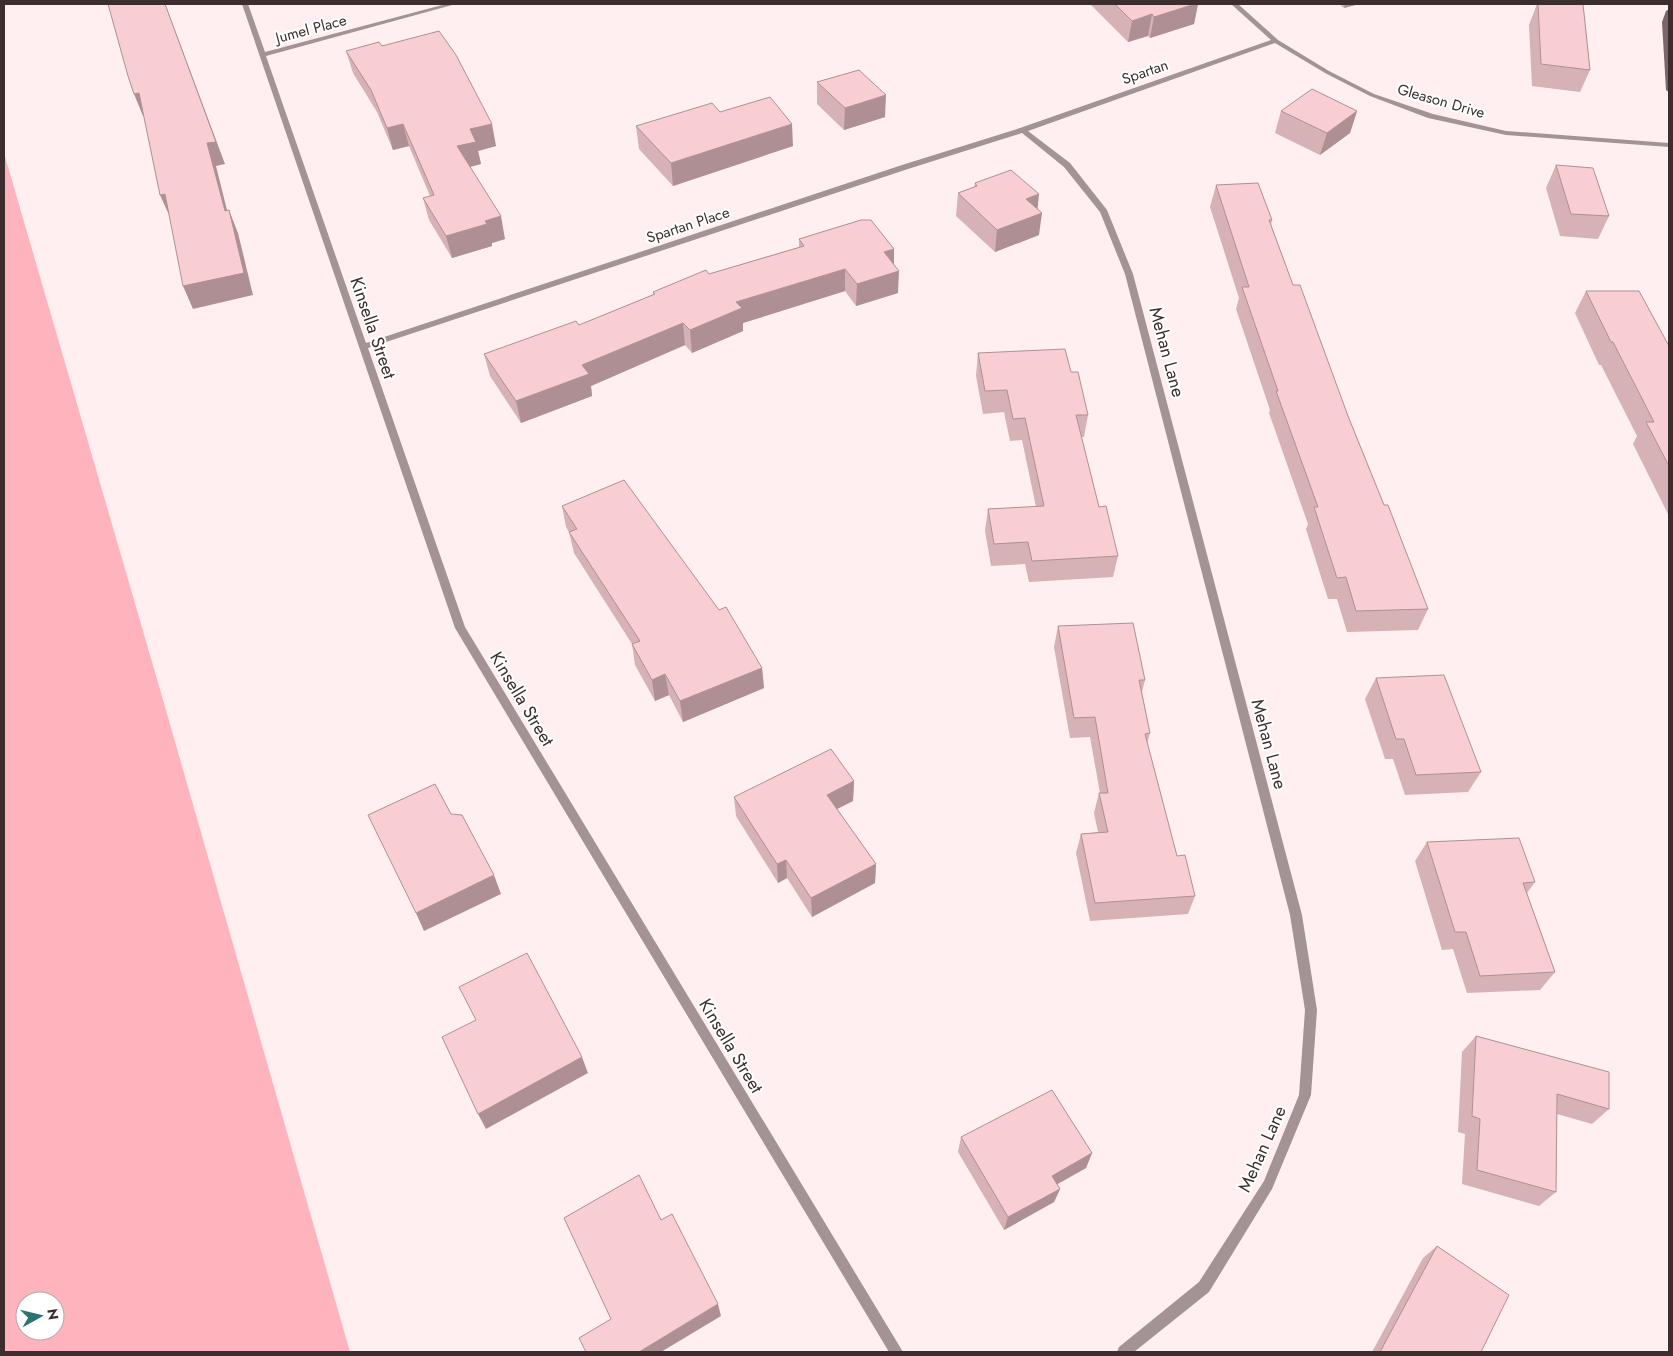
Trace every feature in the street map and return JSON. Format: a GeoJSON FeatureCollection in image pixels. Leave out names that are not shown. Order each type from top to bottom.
{"type":"FeatureCollection","features":[{"type":"Feature","properties":{"kind":"street","name":"Kinsella Street"},"geometry":{"type":"LineString","coordinates":[[245,4],[460,628],[896,1352]]}},
{"type":"Feature","properties":{"kind":"street","name":"Jumel Place"},"geometry":{"type":"LineString","coordinates":[[263,54],[453,4]]}},
{"type":"Feature","properties":{"kind":"street","name":"Gleason Drive"},"geometry":{"type":"LineString","coordinates":[[1234,4],[1276,41],[1327,72],[1372,95],[1431,116],[1506,133],[1669,146]]}},
{"type":"Feature","properties":{"kind":"street"},"geometry":{"type":"LineString","coordinates":[[1669,11],[1665,22],[1669,90]]}},
{"type":"Feature","properties":{"kind":"street","name":"Spartan"},"geometry":{"type":"LineString","coordinates":[[1023,130],[1276,41]]}},
{"type":"Feature","properties":{"kind":"street","name":"Spartan Place"},"geometry":{"type":"LineString","coordinates":[[363,347],[905,167],[1023,130]]}},
{"type":"Feature","properties":{"kind":"street","name":"Mehan Lane"},"geometry":{"type":"LineString","coordinates":[[1023,130],[1067,165],[1104,212],[1129,274],[1296,916],[1311,1010],[1305,1095],[1268,1185],[1204,1287],[1124,1352]]}},
{"type":"Feature","properties":{"kind":"shaded area"},"geometry":{"type":"Polygon","coordinates":[[[4,153],[157,679],[350,1352],[4,1352],[4,153]]]}},
{"type":"Feature","properties":{"kind":"building"},"geometry":{"type":"Polygon","coordinates":[[[108,4],[165,4],[216,142],[207,143],[225,211],[229,210],[244,273],[183,286],[165,194],[160,195],[139,93],[134,94],[108,4]]]}},
{"type":"Feature","properties":{"kind":"building"},"geometry":{"type":"Polygon","coordinates":[[[1115,4],[1195,4],[1154,17],[1152,14],[1132,21],[1115,4]]]}},
{"type":"Feature","properties":{"kind":"building"},"geometry":{"type":"Polygon","coordinates":[[[1538,4],[1583,4],[1590,70],[1541,64],[1538,4]]]}},
{"type":"Feature","properties":{"kind":"building"},"geometry":{"type":"Polygon","coordinates":[[[439,31],[456,55],[492,124],[470,129],[476,142],[457,146],[501,216],[485,221],[487,224],[446,236],[423,198],[434,195],[403,124],[387,128],[371,90],[346,51],[379,42],[382,46],[439,31]]]}},
{"type":"Feature","properties":{"kind":"building"},"geometry":{"type":"Polygon","coordinates":[[[859,70],[886,95],[845,108],[817,82],[859,70]]]}},
{"type":"Feature","properties":{"kind":"building"},"geometry":{"type":"Polygon","coordinates":[[[1312,89],[1357,111],[1327,133],[1281,111],[1312,89]]]}},
{"type":"Feature","properties":{"kind":"building"},"geometry":{"type":"Polygon","coordinates":[[[770,97],[792,124],[671,163],[636,126],[712,103],[720,112],[770,97]]]}},
{"type":"Feature","properties":{"kind":"building"},"geometry":{"type":"Polygon","coordinates":[[[1556,165],[1593,168],[1609,216],[1571,214],[1556,165]]]}},
{"type":"Feature","properties":{"kind":"building"},"geometry":{"type":"Polygon","coordinates":[[[1011,170],[1039,194],[1026,199],[1042,213],[997,230],[958,193],[977,186],[975,183],[1011,170]]]}},
{"type":"Feature","properties":{"kind":"building"},"geometry":{"type":"Polygon","coordinates":[[[1258,183],[1272,220],[1269,220],[1293,285],[1300,285],[1348,416],[1384,505],[1388,505],[1428,609],[1356,611],[1346,577],[1337,578],[1314,507],[1318,507],[1276,391],[1278,391],[1242,287],[1249,287],[1216,185],[1258,183]]]}},
{"type":"Feature","properties":{"kind":"building"},"geometry":{"type":"Polygon","coordinates":[[[861,220],[871,220],[894,249],[884,252],[899,271],[857,284],[845,269],[736,302],[742,308],[690,330],[683,323],[582,365],[589,374],[516,401],[484,354],[576,321],[579,325],[655,294],[653,292],[706,270],[709,274],[804,246],[799,239],[861,220]]]}},
{"type":"Feature","properties":{"kind":"building"},"geometry":{"type":"Polygon","coordinates":[[[1586,291],[1639,291],[1669,346],[1669,466],[1646,422],[1654,422],[1586,291]]]}},
{"type":"Feature","properties":{"kind":"building"},"geometry":{"type":"Polygon","coordinates":[[[1065,349],[1071,372],[1078,372],[1088,415],[1076,415],[1099,507],[1106,506],[1118,556],[1032,561],[1028,542],[994,544],[988,509],[1044,506],[1025,418],[1013,419],[1007,390],[985,391],[978,353],[1065,349]]]}},
{"type":"Feature","properties":{"kind":"building"},"geometry":{"type":"Polygon","coordinates":[[[624,480],[719,610],[726,607],[762,668],[680,701],[665,674],[652,680],[632,644],[640,641],[569,532],[577,529],[562,506],[624,480]]]}},
{"type":"Feature","properties":{"kind":"building"},"geometry":{"type":"Polygon","coordinates":[[[1133,623],[1145,680],[1139,680],[1150,733],[1145,734],[1177,856],[1185,855],[1195,896],[1095,903],[1081,834],[1108,832],[1099,793],[1108,793],[1095,717],[1074,718],[1058,626],[1133,623]]]}},
{"type":"Feature","properties":{"kind":"building"},"geometry":{"type":"Polygon","coordinates":[[[1444,675],[1481,772],[1416,775],[1404,739],[1396,739],[1376,678],[1444,675]]]}},
{"type":"Feature","properties":{"kind":"building"},"geometry":{"type":"Polygon","coordinates":[[[831,749],[854,781],[827,795],[876,864],[811,898],[786,860],[777,864],[734,797],[831,749]]]}},
{"type":"Feature","properties":{"kind":"building"},"geometry":{"type":"Polygon","coordinates":[[[435,784],[451,814],[462,815],[494,875],[416,913],[368,815],[435,784]]]}},
{"type":"Feature","properties":{"kind":"building"},"geometry":{"type":"Polygon","coordinates":[[[1519,838],[1535,882],[1523,883],[1555,972],[1480,976],[1466,932],[1455,932],[1427,842],[1519,838]]]}},
{"type":"Feature","properties":{"kind":"building"},"geometry":{"type":"Polygon","coordinates":[[[527,953],[582,1057],[478,1114],[442,1037],[476,1020],[459,987],[527,953]]]}},
{"type":"Feature","properties":{"kind":"building"},"geometry":{"type":"Polygon","coordinates":[[[1476,1036],[1609,1072],[1609,1109],[1557,1094],[1556,1192],[1477,1170],[1480,1119],[1472,1116],[1476,1036]]]}},
{"type":"Feature","properties":{"kind":"building"},"geometry":{"type":"Polygon","coordinates":[[[1052,1090],[1092,1153],[1052,1176],[1060,1189],[1008,1217],[961,1137],[1052,1090]]]}},
{"type":"Feature","properties":{"kind":"building"},"geometry":{"type":"Polygon","coordinates":[[[639,1175],[661,1220],[672,1214],[718,1304],[639,1352],[586,1352],[579,1338],[611,1319],[564,1218],[639,1175]]]}},
{"type":"Feature","properties":{"kind":"building"},"geometry":{"type":"Polygon","coordinates":[[[1437,1246],[1509,1295],[1481,1352],[1380,1352],[1437,1246]]]}}]}
